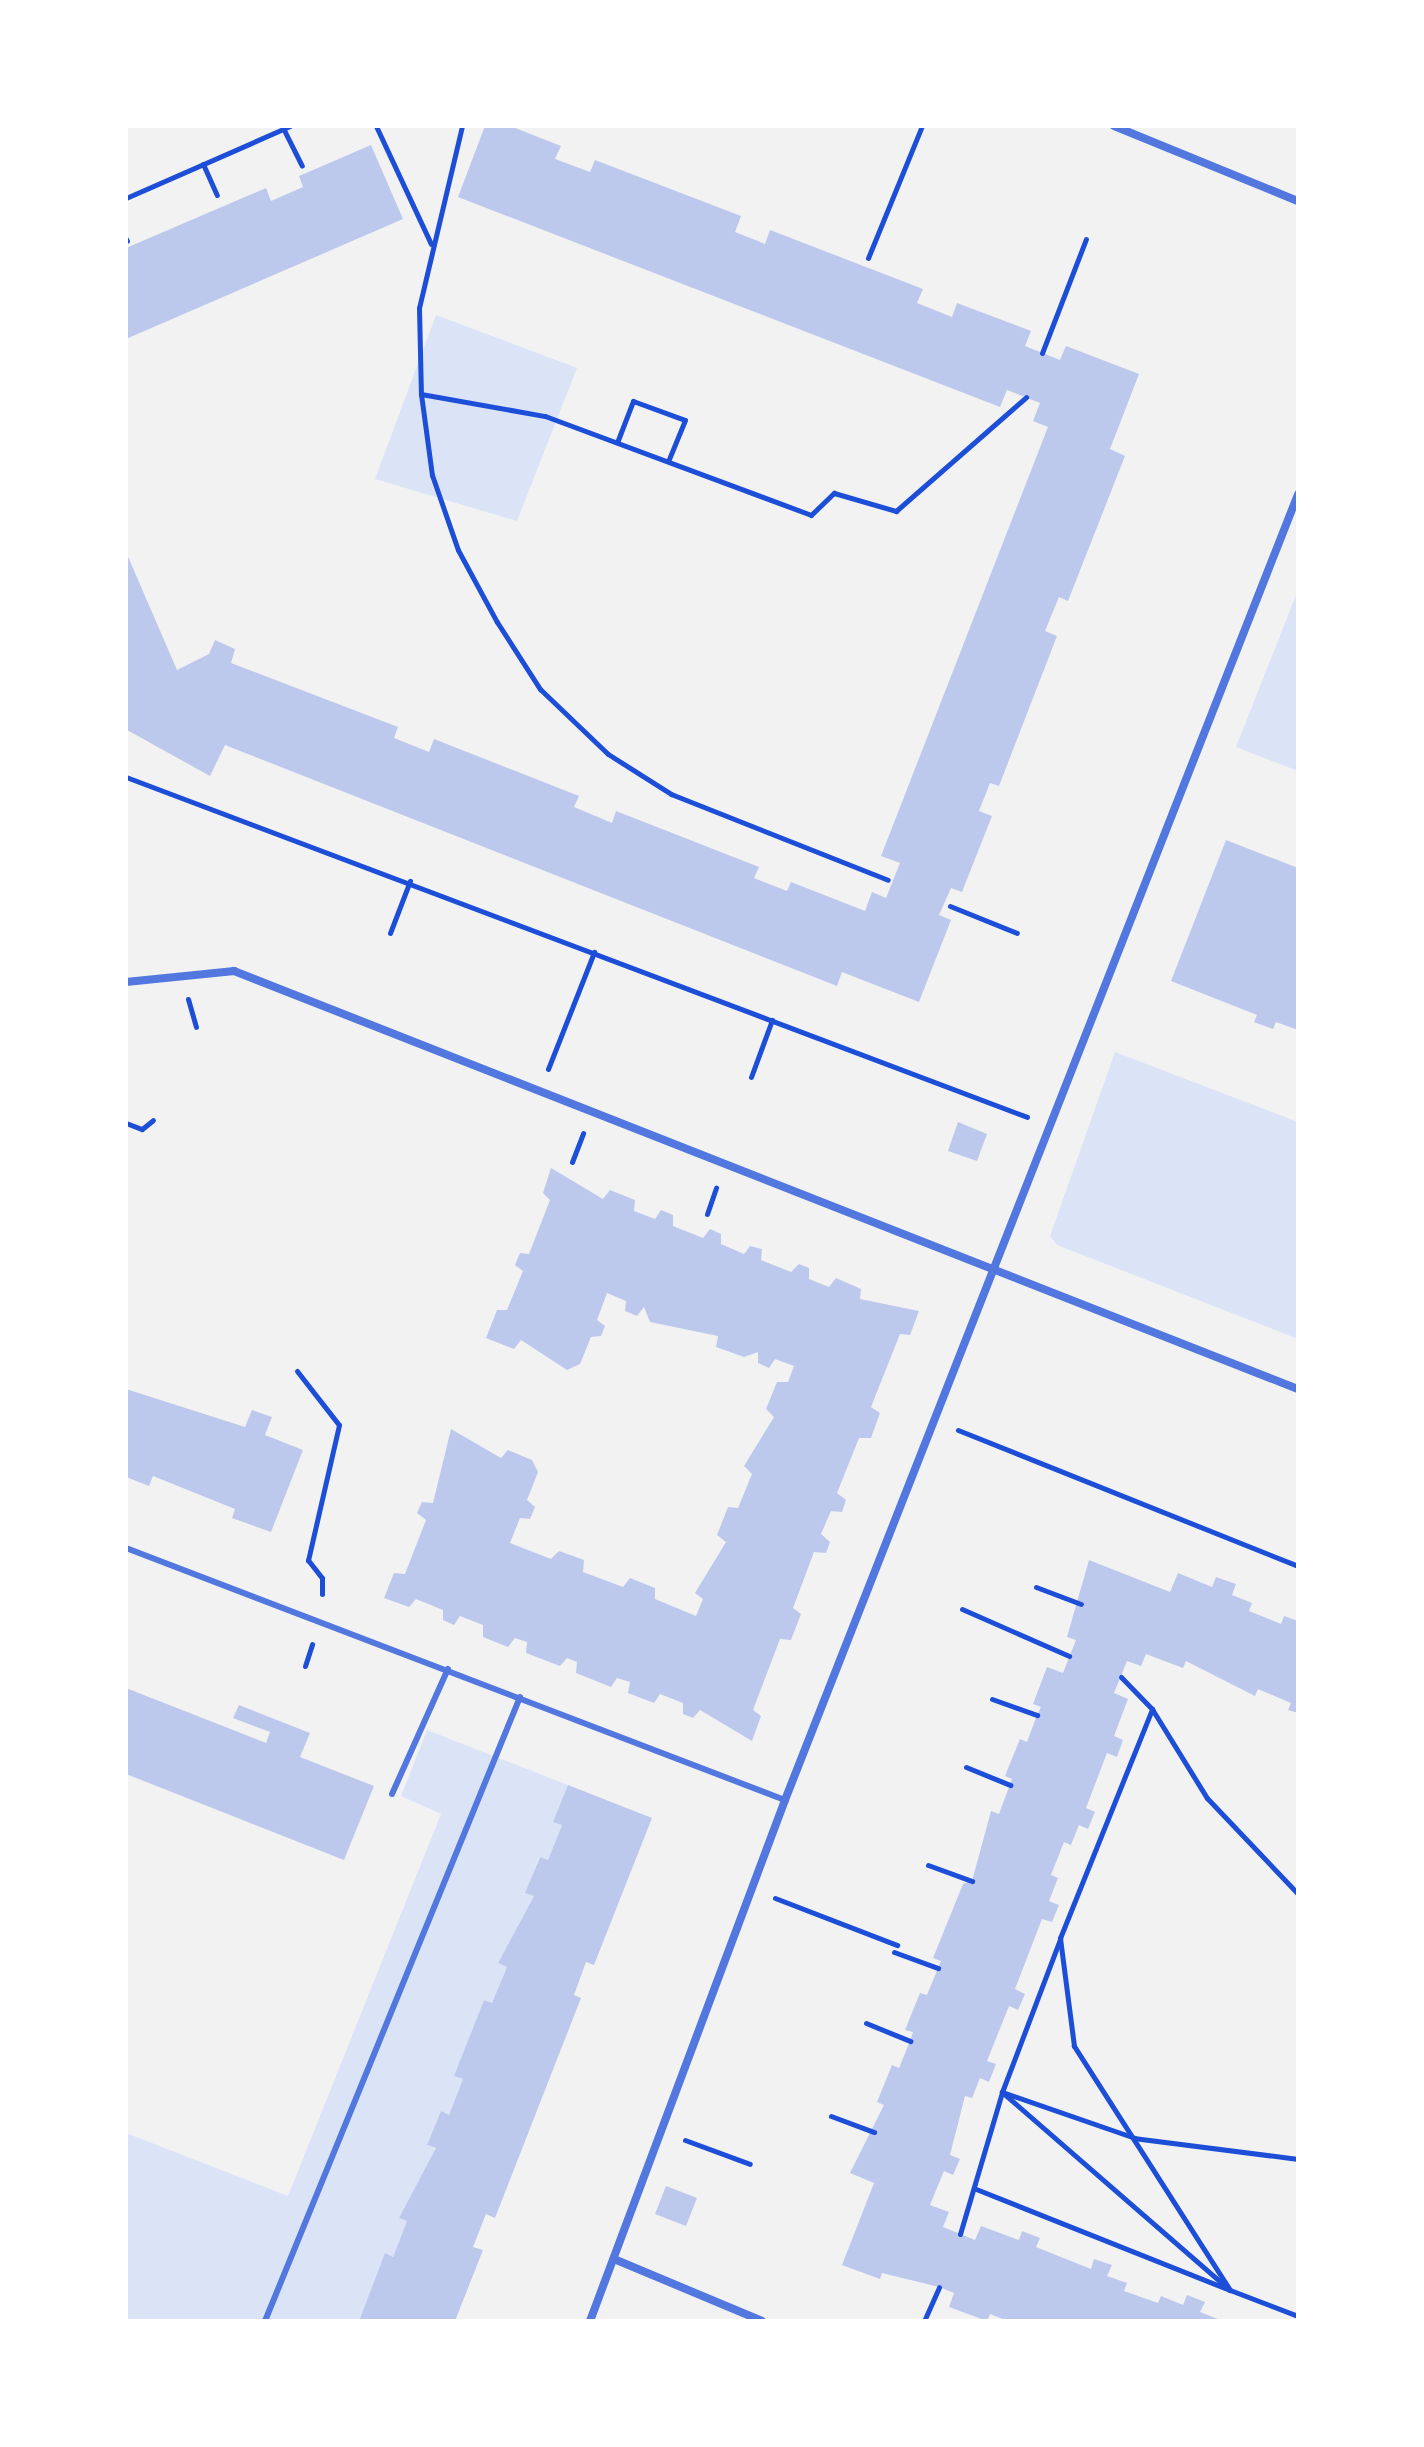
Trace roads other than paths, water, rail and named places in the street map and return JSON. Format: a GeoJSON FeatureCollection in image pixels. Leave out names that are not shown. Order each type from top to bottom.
{"type":"FeatureCollection","features":[{"type":"Feature","properties":{"kind":"street"},"geometry":{"type":"LineString","coordinates":[[1114,126],[1298,201]]}},
{"type":"Feature","properties":{"kind":"street"},"geometry":{"type":"LineString","coordinates":[[590,2321],[785,1800],[1298,494]]}},
{"type":"Feature","properties":{"kind":"street"},"geometry":{"type":"LineString","coordinates":[[126,982],[234,971],[541,1089],[1298,1389]]}},
{"type":"Feature","properties":{"kind":"street"},"geometry":{"type":"LineString","coordinates":[[614,2259],[762,2321]]}},
{"type":"Feature","properties":{"kind":"lane"},"geometry":{"type":"LineString","coordinates":[[126,1548],[785,1800]]}},
{"type":"Feature","properties":{"kind":"lane"},"geometry":{"type":"LineString","coordinates":[[392,1794],[448,1669]]}},
{"type":"Feature","properties":{"kind":"lane"},"geometry":{"type":"LineString","coordinates":[[265,2321],[520,1697]]}}]}
